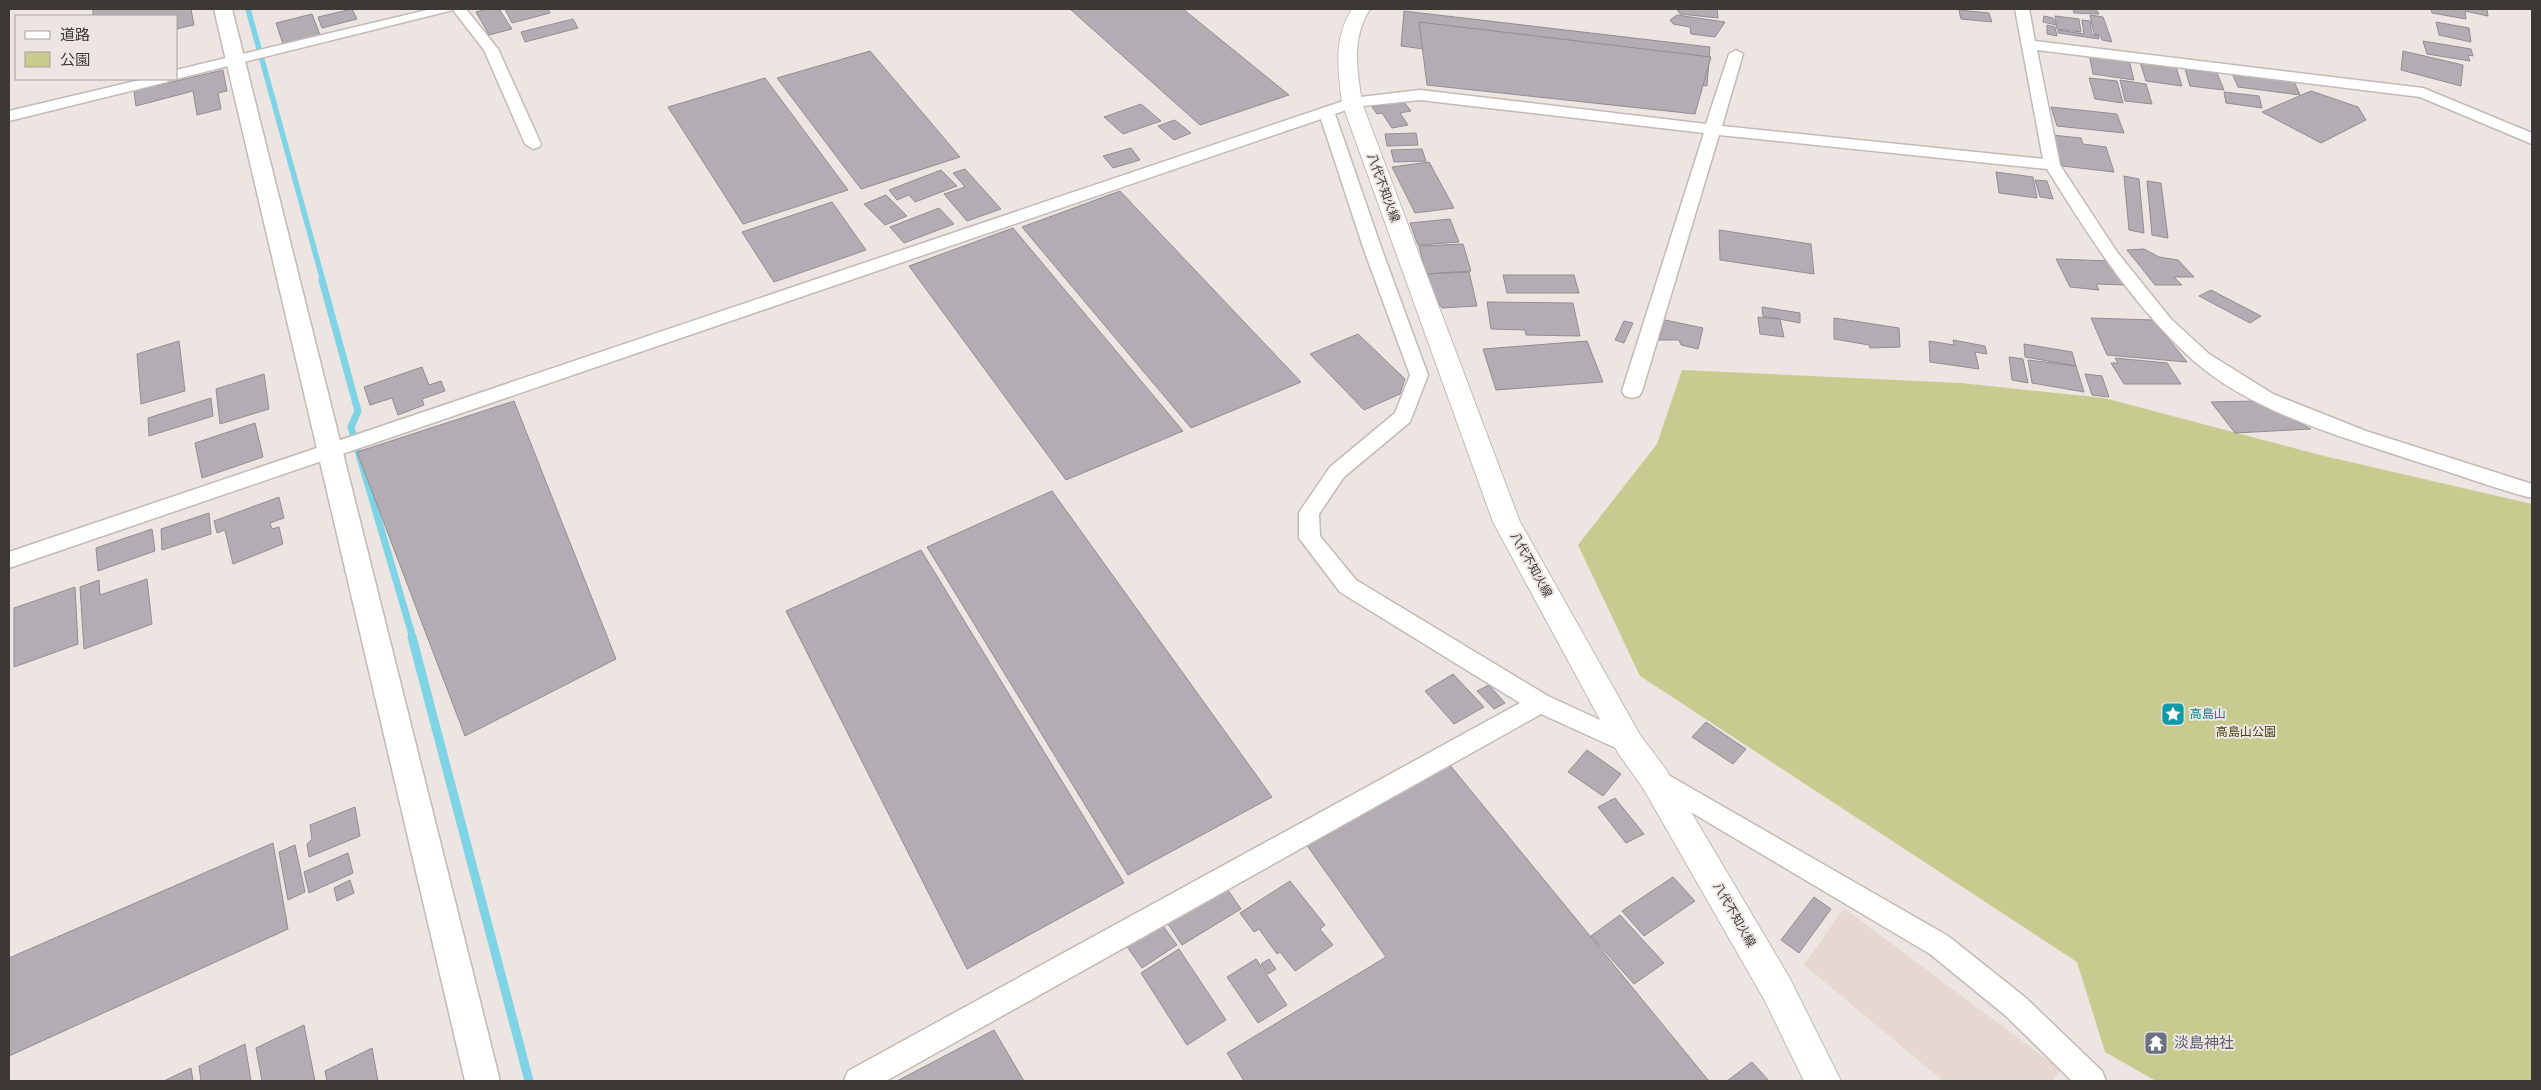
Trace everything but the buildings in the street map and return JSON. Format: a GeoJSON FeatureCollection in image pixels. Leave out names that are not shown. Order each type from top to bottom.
{"type":"FeatureCollection","features":[{"type":"Feature","properties":{"kind":"main road","name":"八代不知火線"},"geometry":{"type":"LineString","coordinates":[[1361,9],[1348,32],[1345,49],[1352,103],[1507,522],[1629,744],[1654,778],[1778,989],[1823,1081]]}},
{"type":"Feature","properties":{"kind":"street"},"geometry":{"type":"LineString","coordinates":[[223,9],[243,59],[330,450],[483,1081]]}},
{"type":"Feature","properties":{"kind":"street"},"geometry":{"type":"LineString","coordinates":[[178,75],[447,9]]}},
{"type":"Feature","properties":{"kind":"street"},"geometry":{"type":"LineString","coordinates":[[459,9],[491,49],[532,144]]}},
{"type":"Feature","properties":{"kind":"street"},"geometry":{"type":"LineString","coordinates":[[2022,9],[2027,44],[2052,165],[2110,256],[2165,323],[2202,358],[2266,399],[2359,436],[2532,491]]}},
{"type":"Feature","properties":{"kind":"street"},"geometry":{"type":"LineString","coordinates":[[2027,44],[2423,93],[2532,139]]}},
{"type":"Feature","properties":{"kind":"street"},"geometry":{"type":"LineString","coordinates":[[1632,391],[1736,54]]}},
{"type":"Feature","properties":{"kind":"street"},"geometry":{"type":"LineString","coordinates":[[9,116],[158,80]]}},
{"type":"Feature","properties":{"kind":"street"},"geometry":{"type":"LineString","coordinates":[[9,560],[1352,103],[1420,96],[1714,130],[2052,165]]}},
{"type":"Feature","properties":{"kind":"street"},"geometry":{"type":"LineString","coordinates":[[1326,111],[1419,375],[1403,417],[1337,472],[1309,512],[1310,538],[1348,586],[1540,703],[1629,744]]}},
{"type":"Feature","properties":{"kind":"street"},"geometry":{"type":"LineString","coordinates":[[858,1081],[1540,703]]}},
{"type":"Feature","properties":{"kind":"street"},"geometry":{"type":"LineString","coordinates":[[1654,778],[1939,945],[2016,1008],[2092,1081]]}},
{"type":"Feature","properties":{"kind":"shaded area"},"geometry":{"type":"Polygon","coordinates":[[[1844,908],[2061,1070],[2052,1081],[1943,1081],[1804,965],[1844,908]]]}},
{"type":"Feature","properties":{"kind":"green space","name":"高島山公園"},"geometry":{"type":"Polygon","coordinates":[[[1682,370],[1961,383],[2104,398],[2320,455],[2532,504],[2532,1081],[2156,1081],[2105,1052],[2077,962],[1640,676],[1578,545],[1657,444],[1682,370]]]}},
{"type":"Feature","properties":{"kind":"waterway"},"geometry":{"type":"LineString","coordinates":[[248,9],[323,281]]}},
{"type":"Feature","properties":{"kind":"waterway"},"geometry":{"type":"LineString","coordinates":[[322,280],[358,411],[351,427],[413,638]]}},
{"type":"Feature","properties":{"kind":"waterway"},"geometry":{"type":"LineString","coordinates":[[412,637],[529,1081]]}},
{"type":"Feature","properties":{"kind":"place","name":"高島山"},"geometry":{"type":"Point","coordinates":[2173,714]}},
{"type":"Feature","properties":{"kind":"place","name":"淡島神社"},"geometry":{"type":"Point","coordinates":[2156,1043]}}]}
